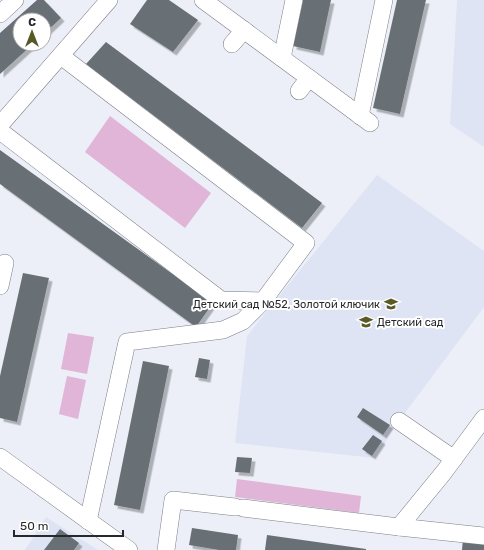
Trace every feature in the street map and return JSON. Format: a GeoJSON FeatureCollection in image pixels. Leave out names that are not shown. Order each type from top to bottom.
{"type":"FeatureCollection","features":[{"type":"Feature","properties":{"kind":"street"},"geometry":{"type":"LineString","coordinates":[[0,14],[15,0]]}},
{"type":"Feature","properties":{"kind":"street"},"geometry":{"type":"LineString","coordinates":[[0,125],[109,0]]}},
{"type":"Feature","properties":{"kind":"street"},"geometry":{"type":"LineString","coordinates":[[203,0],[365,119],[384,0]]}},
{"type":"Feature","properties":{"kind":"street"},"geometry":{"type":"LineString","coordinates":[[282,58],[294,0]]}},
{"type":"Feature","properties":{"kind":"street"},"geometry":{"type":"LineString","coordinates":[[232,44],[244,30]]}},
{"type":"Feature","properties":{"kind":"street"},"geometry":{"type":"LineString","coordinates":[[61,56],[306,243],[263,301],[243,321],[223,330],[127,342],[88,521]]}},
{"type":"Feature","properties":{"kind":"street"},"geometry":{"type":"LineString","coordinates":[[298,91],[309,78]]}},
{"type":"Feature","properties":{"kind":"street"},"geometry":{"type":"LineString","coordinates":[[0,131],[221,300],[263,301]]}},
{"type":"Feature","properties":{"kind":"street"},"geometry":{"type":"LineString","coordinates":[[0,286],[5,263]]}},
{"type":"Feature","properties":{"kind":"street"},"geometry":{"type":"LineString","coordinates":[[399,527],[454,459],[484,418]]}},
{"type":"Feature","properties":{"kind":"street"},"geometry":{"type":"LineString","coordinates":[[399,421],[454,459]]}},
{"type":"Feature","properties":{"kind":"street"},"geometry":{"type":"LineString","coordinates":[[0,457],[129,550]]}},
{"type":"Feature","properties":{"kind":"street"},"geometry":{"type":"LineString","coordinates":[[166,550],[173,500],[484,536]]}},
{"type":"Feature","properties":{"kind":"shaded area"},"geometry":{"type":"Polygon","coordinates":[[[457,0],[484,0],[484,147],[450,124],[457,0]]]}},
{"type":"Feature","properties":{"kind":"shaded area"},"geometry":{"type":"Polygon","coordinates":[[[110,116],[211,193],[185,228],[85,152],[110,116]]]}},
{"type":"Feature","properties":{"kind":"shaded area","name":"Детский сад"},"geometry":{"type":"Polygon","coordinates":[[[377,175],[484,251],[484,307],[399,421],[375,458],[235,443],[247,336],[377,175]]]}},
{"type":"Feature","properties":{"kind":"shaded area"},"geometry":{"type":"Polygon","coordinates":[[[68,333],[94,337],[87,374],[61,369],[68,333]]]}},
{"type":"Feature","properties":{"kind":"shaded area"},"geometry":{"type":"Polygon","coordinates":[[[67,376],[86,380],[78,419],[59,414],[67,376]]]}},
{"type":"Feature","properties":{"kind":"shaded area"},"geometry":{"type":"Polygon","coordinates":[[[237,479],[361,496],[359,513],[235,497],[237,479]]]}},
{"type":"Feature","properties":{"kind":"shaded area"},"geometry":{"type":"Polygon","coordinates":[[[46,517],[98,550],[25,550],[46,517]]]}},
{"type":"Feature","properties":{"kind":"building"},"geometry":{"type":"Polygon","coordinates":[[[37,0],[44,0],[61,18],[52,26],[52,12],[24,12],[37,0]]]}},
{"type":"Feature","properties":{"kind":"building"},"geometry":{"type":"Polygon","coordinates":[[[147,0],[169,0],[198,20],[173,52],[130,24],[147,0]]]}},
{"type":"Feature","properties":{"kind":"building"},"geometry":{"type":"Polygon","coordinates":[[[303,0],[331,0],[320,52],[293,46],[303,0]]]}},
{"type":"Feature","properties":{"kind":"building"},"geometry":{"type":"Polygon","coordinates":[[[397,0],[426,0],[400,114],[373,108],[397,0]]]}},
{"type":"Feature","properties":{"kind":"building"},"geometry":{"type":"Polygon","coordinates":[[[12,22],[12,52],[24,52],[0,74],[0,33],[12,22]]]}},
{"type":"Feature","properties":{"kind":"building"},"geometry":{"type":"Polygon","coordinates":[[[106,42],[322,203],[302,228],[86,64],[106,42]]]}},
{"type":"Feature","properties":{"kind":"building"},"geometry":{"type":"Polygon","coordinates":[[[0,150],[213,303],[196,327],[0,184],[0,150]]]}},
{"type":"Feature","properties":{"kind":"building"},"geometry":{"type":"Polygon","coordinates":[[[23,273],[49,278],[17,422],[0,418],[0,376],[23,273]]]}},
{"type":"Feature","properties":{"kind":"building"},"geometry":{"type":"Polygon","coordinates":[[[199,358],[210,360],[207,379],[195,377],[199,358]]]}},
{"type":"Feature","properties":{"kind":"building"},"geometry":{"type":"Polygon","coordinates":[[[143,361],[169,366],[140,510],[114,505],[143,361]]]}},
{"type":"Feature","properties":{"kind":"building"},"geometry":{"type":"Polygon","coordinates":[[[363,408],[390,425],[383,435],[357,417],[363,408]]]}},
{"type":"Feature","properties":{"kind":"building"},"geometry":{"type":"Polygon","coordinates":[[[373,435],[382,441],[372,456],[362,449],[373,435]]]}},
{"type":"Feature","properties":{"kind":"building"},"geometry":{"type":"Polygon","coordinates":[[[237,457],[252,458],[250,473],[235,472],[237,457]]]}},
{"type":"Feature","properties":{"kind":"building"},"geometry":{"type":"Polygon","coordinates":[[[192,528],[238,535],[236,550],[219,550],[189,545],[192,528]]]}},
{"type":"Feature","properties":{"kind":"building"},"geometry":{"type":"Polygon","coordinates":[[[60,529],[79,543],[74,550],[44,550],[60,529]]]}},
{"type":"Feature","properties":{"kind":"building"},"geometry":{"type":"Polygon","coordinates":[[[267,535],[366,549],[366,550],[265,550],[267,535]]]}},
{"type":"Feature","properties":{"kind":"building"},"geometry":{"type":"Polygon","coordinates":[[[463,539],[484,542],[484,550],[462,550],[463,539]]]}},
{"type":"Feature","properties":{"kind":"place","name":"Детский сад №52, Золотой ключик"},"geometry":{"type":"Point","coordinates":[391,304]}},
{"type":"Feature","properties":{"kind":"place","name":"Детский сад"},"geometry":{"type":"Point","coordinates":[366,322]}}]}
